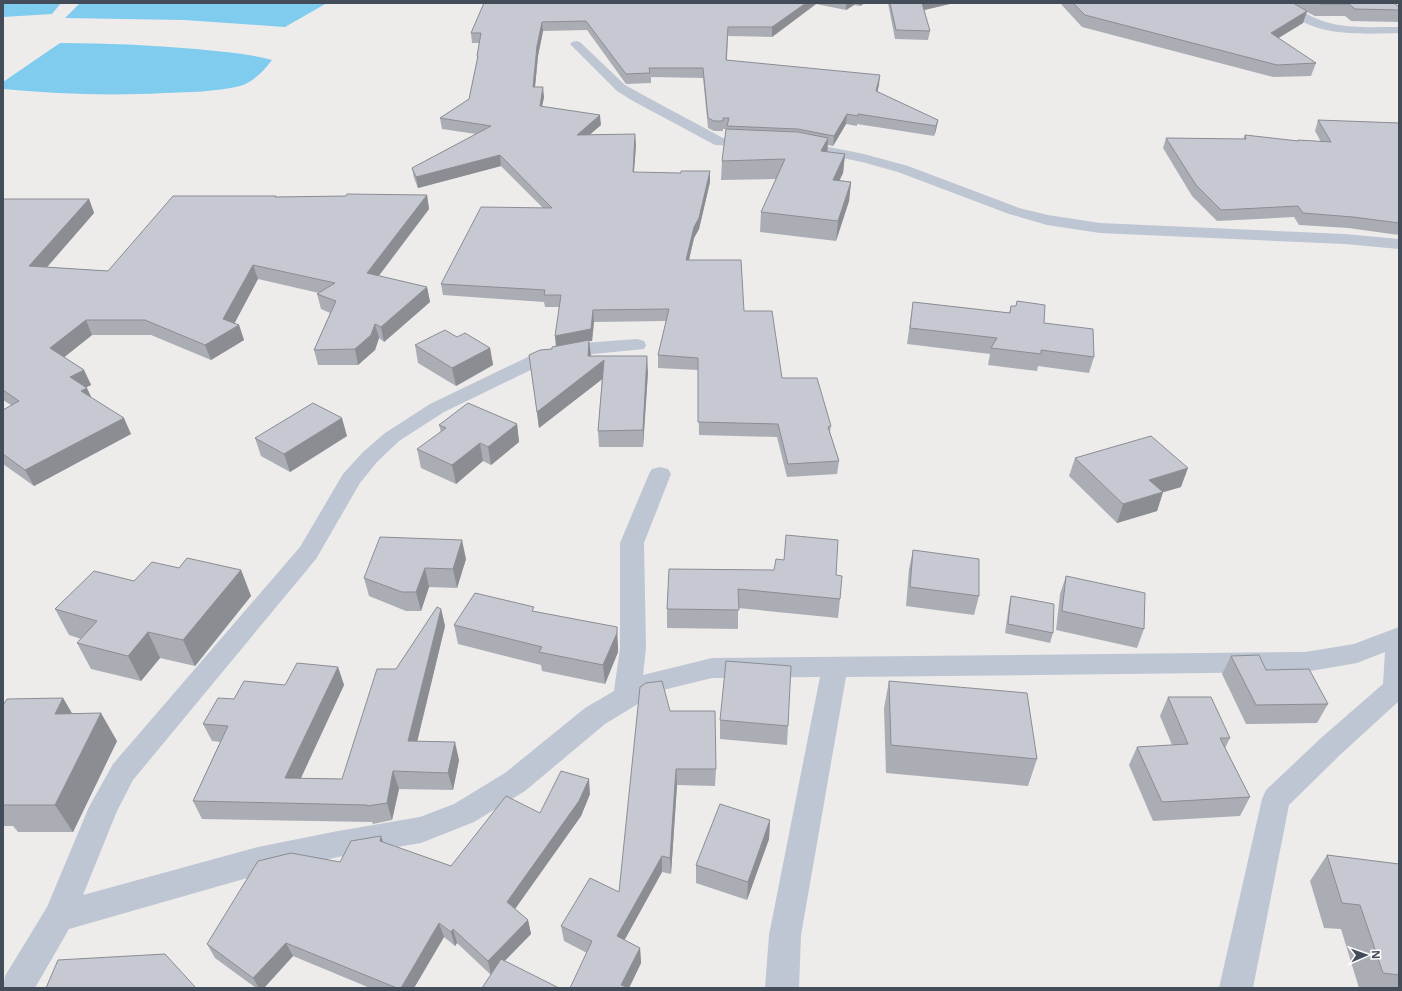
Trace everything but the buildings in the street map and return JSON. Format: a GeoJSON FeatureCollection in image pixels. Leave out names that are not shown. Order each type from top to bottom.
{"type":"FeatureCollection","features":[{"type":"Feature","properties":{"kind":"street"},"geometry":{"type":"LineString","coordinates":[[1285,3],[1298,14],[1318,24],[1341,30],[1399,30]]}},
{"type":"Feature","properties":{"kind":"street"},"geometry":{"type":"LineString","coordinates":[[576,44],[622,88],[720,142],[814,147],[864,158],[903,169],[1014,211],[1047,220],[1100,228],[1345,239],[1399,244]]}},
{"type":"Feature","properties":{"kind":"street"},"geometry":{"type":"LineString","coordinates":[[17,988],[59,917],[104,807],[124,772],[308,553],[351,479],[370,457],[392,437],[437,408],[539,359],[583,349],[637,345]]}},
{"type":"Feature","properties":{"kind":"street"},"geometry":{"type":"LineString","coordinates":[[627,697],[633,648],[632,542],[660,474]]}},
{"type":"Feature","properties":{"kind":"street"},"geometry":{"type":"LineString","coordinates":[[59,917],[258,861],[338,844],[421,830],[464,813],[515,782],[595,716],[652,682],[712,668],[1305,662],[1357,653],[1399,636],[1396,688],[1331,746],[1276,799],[1236,988]]}},
{"type":"Feature","properties":{"kind":"street"},"geometry":{"type":"LineString","coordinates":[[782,988],[784,935],[835,667]]}},
{"type":"Feature","properties":{"kind":"water"},"geometry":{"type":"Polygon","coordinates":[[[3,3],[61,3],[52,14],[3,17],[3,3]]]}},
{"type":"Feature","properties":{"kind":"water"},"geometry":{"type":"Polygon","coordinates":[[[80,3],[327,3],[285,27],[184,20],[65,18],[80,3]]]}},
{"type":"Feature","properties":{"kind":"water"},"geometry":{"type":"Polygon","coordinates":[[[60,43],[145,45],[196,49],[244,54],[272,60],[258,76],[249,82],[240,86],[212,91],[104,94],[3,89],[3,82],[60,43]]]}}]}
